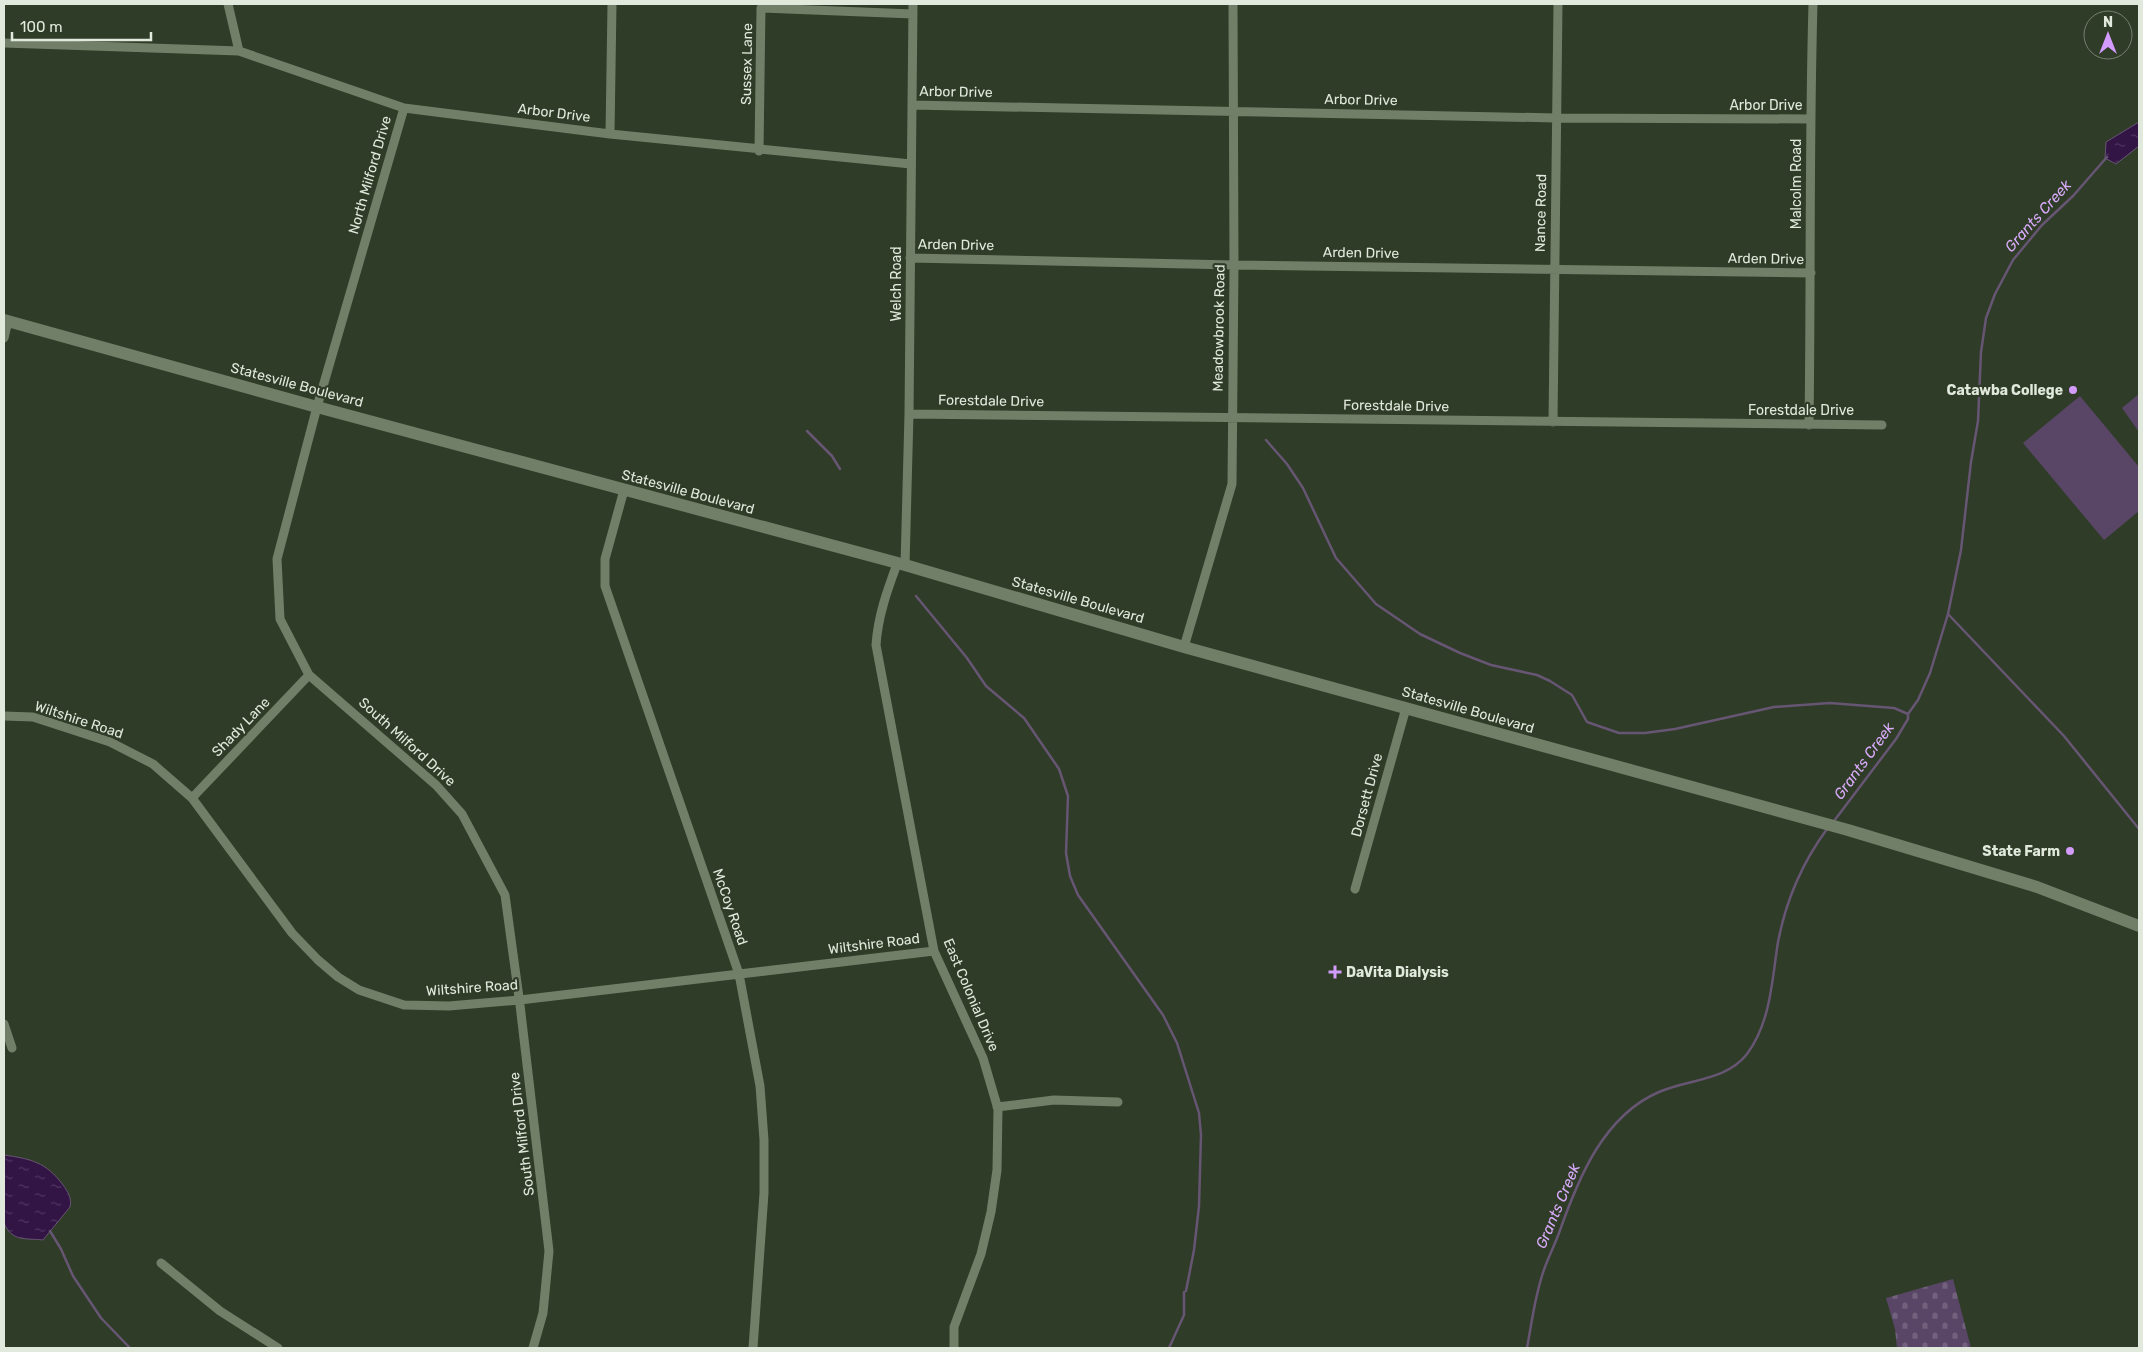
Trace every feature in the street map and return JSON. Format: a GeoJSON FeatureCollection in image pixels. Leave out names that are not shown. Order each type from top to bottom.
{"type":"FeatureCollection","features":[{"type":"Feature","properties":{"kind":"main road","name":"Statesville Boulevard"},"geometry":{"type":"LineString","coordinates":[[6,320],[317,407],[901,564],[1184,647],[1848,830],[2037,887],[2139,926]]}},
{"type":"Feature","properties":{"kind":"street"},"geometry":{"type":"LineString","coordinates":[[228,4],[238,51]]}},
{"type":"Feature","properties":{"kind":"street"},"geometry":{"type":"LineString","coordinates":[[610,134],[612,4]]}},
{"type":"Feature","properties":{"kind":"street","name":"Welch Road"},"geometry":{"type":"LineString","coordinates":[[901,564],[909,414],[913,4]]}},
{"type":"Feature","properties":{"kind":"street","name":"Meadowbrook Road"},"geometry":{"type":"LineString","coordinates":[[1184,647],[1232,484],[1234,265],[1233,4]]}},
{"type":"Feature","properties":{"kind":"street","name":"Nance Road"},"geometry":{"type":"LineString","coordinates":[[1553,422],[1558,4]]}},
{"type":"Feature","properties":{"kind":"street","name":"Malcolm Road"},"geometry":{"type":"LineString","coordinates":[[1809,424],[1811,273],[1810,119],[1813,4]]}},
{"type":"Feature","properties":{"kind":"street","name":"Sussex Lane"},"geometry":{"type":"LineString","coordinates":[[759,150],[762,8],[912,14]]}},
{"type":"Feature","properties":{"kind":"street","name":"North Milford Drive"},"geometry":{"type":"LineString","coordinates":[[4,43],[238,51],[404,108],[317,407]]}},
{"type":"Feature","properties":{"kind":"street","name":"Arbor Drive"},"geometry":{"type":"LineString","coordinates":[[912,105],[1556,118],[1810,119]]}},
{"type":"Feature","properties":{"kind":"street","name":"Arbor Drive"},"geometry":{"type":"LineString","coordinates":[[404,108],[610,134],[911,164]]}},
{"type":"Feature","properties":{"kind":"street","name":"Arden Drive"},"geometry":{"type":"LineString","coordinates":[[910,258],[1234,265],[1811,273]]}},
{"type":"Feature","properties":{"kind":"street"},"geometry":{"type":"LineString","coordinates":[[4,338],[6,320]]}},
{"type":"Feature","properties":{"kind":"street","name":"South Milford Drive"},"geometry":{"type":"LineString","coordinates":[[317,407],[276,559],[280,619],[309,675],[436,785],[462,814],[505,895],[520,1000],[549,1251],[542,1313],[533,1348]]}},
{"type":"Feature","properties":{"kind":"street","name":"Forestdale Drive"},"geometry":{"type":"LineString","coordinates":[[909,414],[1882,424]]}},
{"type":"Feature","properties":{"kind":"street","name":"McCoy Road"},"geometry":{"type":"LineString","coordinates":[[624,490],[605,559],[605,586],[739,974],[760,1086],[764,1140],[764,1193],[753,1348]]}},
{"type":"Feature","properties":{"kind":"street","name":"East Colonial Drive"},"geometry":{"type":"LineString","coordinates":[[901,564],[884,596],[877,625],[876,645],[934,951],[983,1058],[997,1107],[997,1170],[991,1212],[981,1254],[954,1327],[954,1348]]}},
{"type":"Feature","properties":{"kind":"street","name":"Shady Lane"},"geometry":{"type":"LineString","coordinates":[[192,798],[309,675]]}},
{"type":"Feature","properties":{"kind":"street","name":"Dorsett Drive"},"geometry":{"type":"LineString","coordinates":[[1355,889],[1406,708]]}},
{"type":"Feature","properties":{"kind":"street","name":"Wiltshire Road"},"geometry":{"type":"LineString","coordinates":[[4,716],[33,717],[110,742],[153,764],[192,798],[292,933],[318,960],[338,977],[358,990],[404,1005],[449,1006],[520,1000],[934,951]]}},
{"type":"Feature","properties":{"kind":"street"},"geometry":{"type":"LineString","coordinates":[[4,1024],[12,1048]]}},
{"type":"Feature","properties":{"kind":"street"},"geometry":{"type":"LineString","coordinates":[[997,1107],[1054,1100],[1118,1102]]}},
{"type":"Feature","properties":{"kind":"street"},"geometry":{"type":"LineString","coordinates":[[161,1263],[220,1310],[278,1348]]}},
{"type":"Feature","properties":{"kind":"green space"},"geometry":{"type":"Polygon","coordinates":[[[2139,394],[2139,432],[2122,408],[2139,394]]]}},
{"type":"Feature","properties":{"kind":"green space"},"geometry":{"type":"Polygon","coordinates":[[[2080,396],[2139,467],[2139,511],[2104,540],[2023,443],[2080,396]]]}},
{"type":"Feature","properties":{"kind":"green space"},"geometry":{"type":"Polygon","coordinates":[[[1953,1279],[1971,1348],[1897,1348],[1895,1329],[1886,1298],[1953,1279]]]}},
{"type":"Feature","properties":{"kind":"water"},"geometry":{"type":"Polygon","coordinates":[[[2139,122],[2139,146],[2116,164],[2105,158],[2106,142],[2139,122]]]}},
{"type":"Feature","properties":{"kind":"water"},"geometry":{"type":"Polygon","coordinates":[[[4,1155],[30,1160],[44,1166],[57,1177],[68,1193],[70,1207],[43,1240],[25,1239],[15,1236],[7,1229],[4,1223],[4,1155]]]}},
{"type":"Feature","properties":{"kind":"waterway","name":"Grants Creek"},"geometry":{"type":"LineString","coordinates":[[1834,821],[1896,739],[1908,719],[1908,714],[1918,700],[1930,673],[1948,614],[1961,550],[1971,462],[1978,421],[1981,352],[1986,318],[1995,294],[2013,260],[2042,225],[2073,196],[2107,157]]}},
{"type":"Feature","properties":{"kind":"waterway"},"geometry":{"type":"LineString","coordinates":[[807,431],[832,456],[840,469]]}},
{"type":"Feature","properties":{"kind":"waterway"},"geometry":{"type":"LineString","coordinates":[[1266,440],[1287,464],[1303,488],[1336,558],[1376,604],[1420,634],[1460,653],[1491,665],[1537,675],[1550,681],[1572,695],[1587,722],[1619,733],[1645,733],[1675,729],[1774,707],[1830,703],[1894,708],[1908,714]]}},
{"type":"Feature","properties":{"kind":"waterway"},"geometry":{"type":"LineString","coordinates":[[916,596],[967,658],[986,686],[1024,718],[1059,769],[1068,796],[1066,853],[1070,876],[1078,895],[1163,1015],[1177,1043],[1199,1113],[1201,1135],[1199,1206],[1194,1250],[1186,1291],[1184,1292],[1184,1315],[1169,1348]]}},
{"type":"Feature","properties":{"kind":"waterway"},"geometry":{"type":"LineString","coordinates":[[1948,614],[2064,736],[2139,829]]}},
{"type":"Feature","properties":{"kind":"waterway","name":"Grants Creek"},"geometry":{"type":"LineString","coordinates":[[1527,1348],[1536,1297],[1545,1267],[1584,1171],[1608,1133],[1622,1117],[1639,1103],[1659,1092],[1728,1070],[1747,1054],[1755,1042],[1766,1014],[1781,926],[1790,897],[1810,855],[1827,829]]}},
{"type":"Feature","properties":{"kind":"waterway"},"geometry":{"type":"LineString","coordinates":[[50,1231],[61,1249],[73,1276],[101,1318],[130,1348]]}},
{"type":"Feature","properties":{"kind":"place","name":"Catawba College"},"geometry":{"type":"Point","coordinates":[2073,390]}},
{"type":"Feature","properties":{"kind":"place","name":"State Farm"},"geometry":{"type":"Point","coordinates":[2070,851]}},
{"type":"Feature","properties":{"kind":"place","name":"DaVita Dialysis"},"geometry":{"type":"Point","coordinates":[1335,972]}}]}
